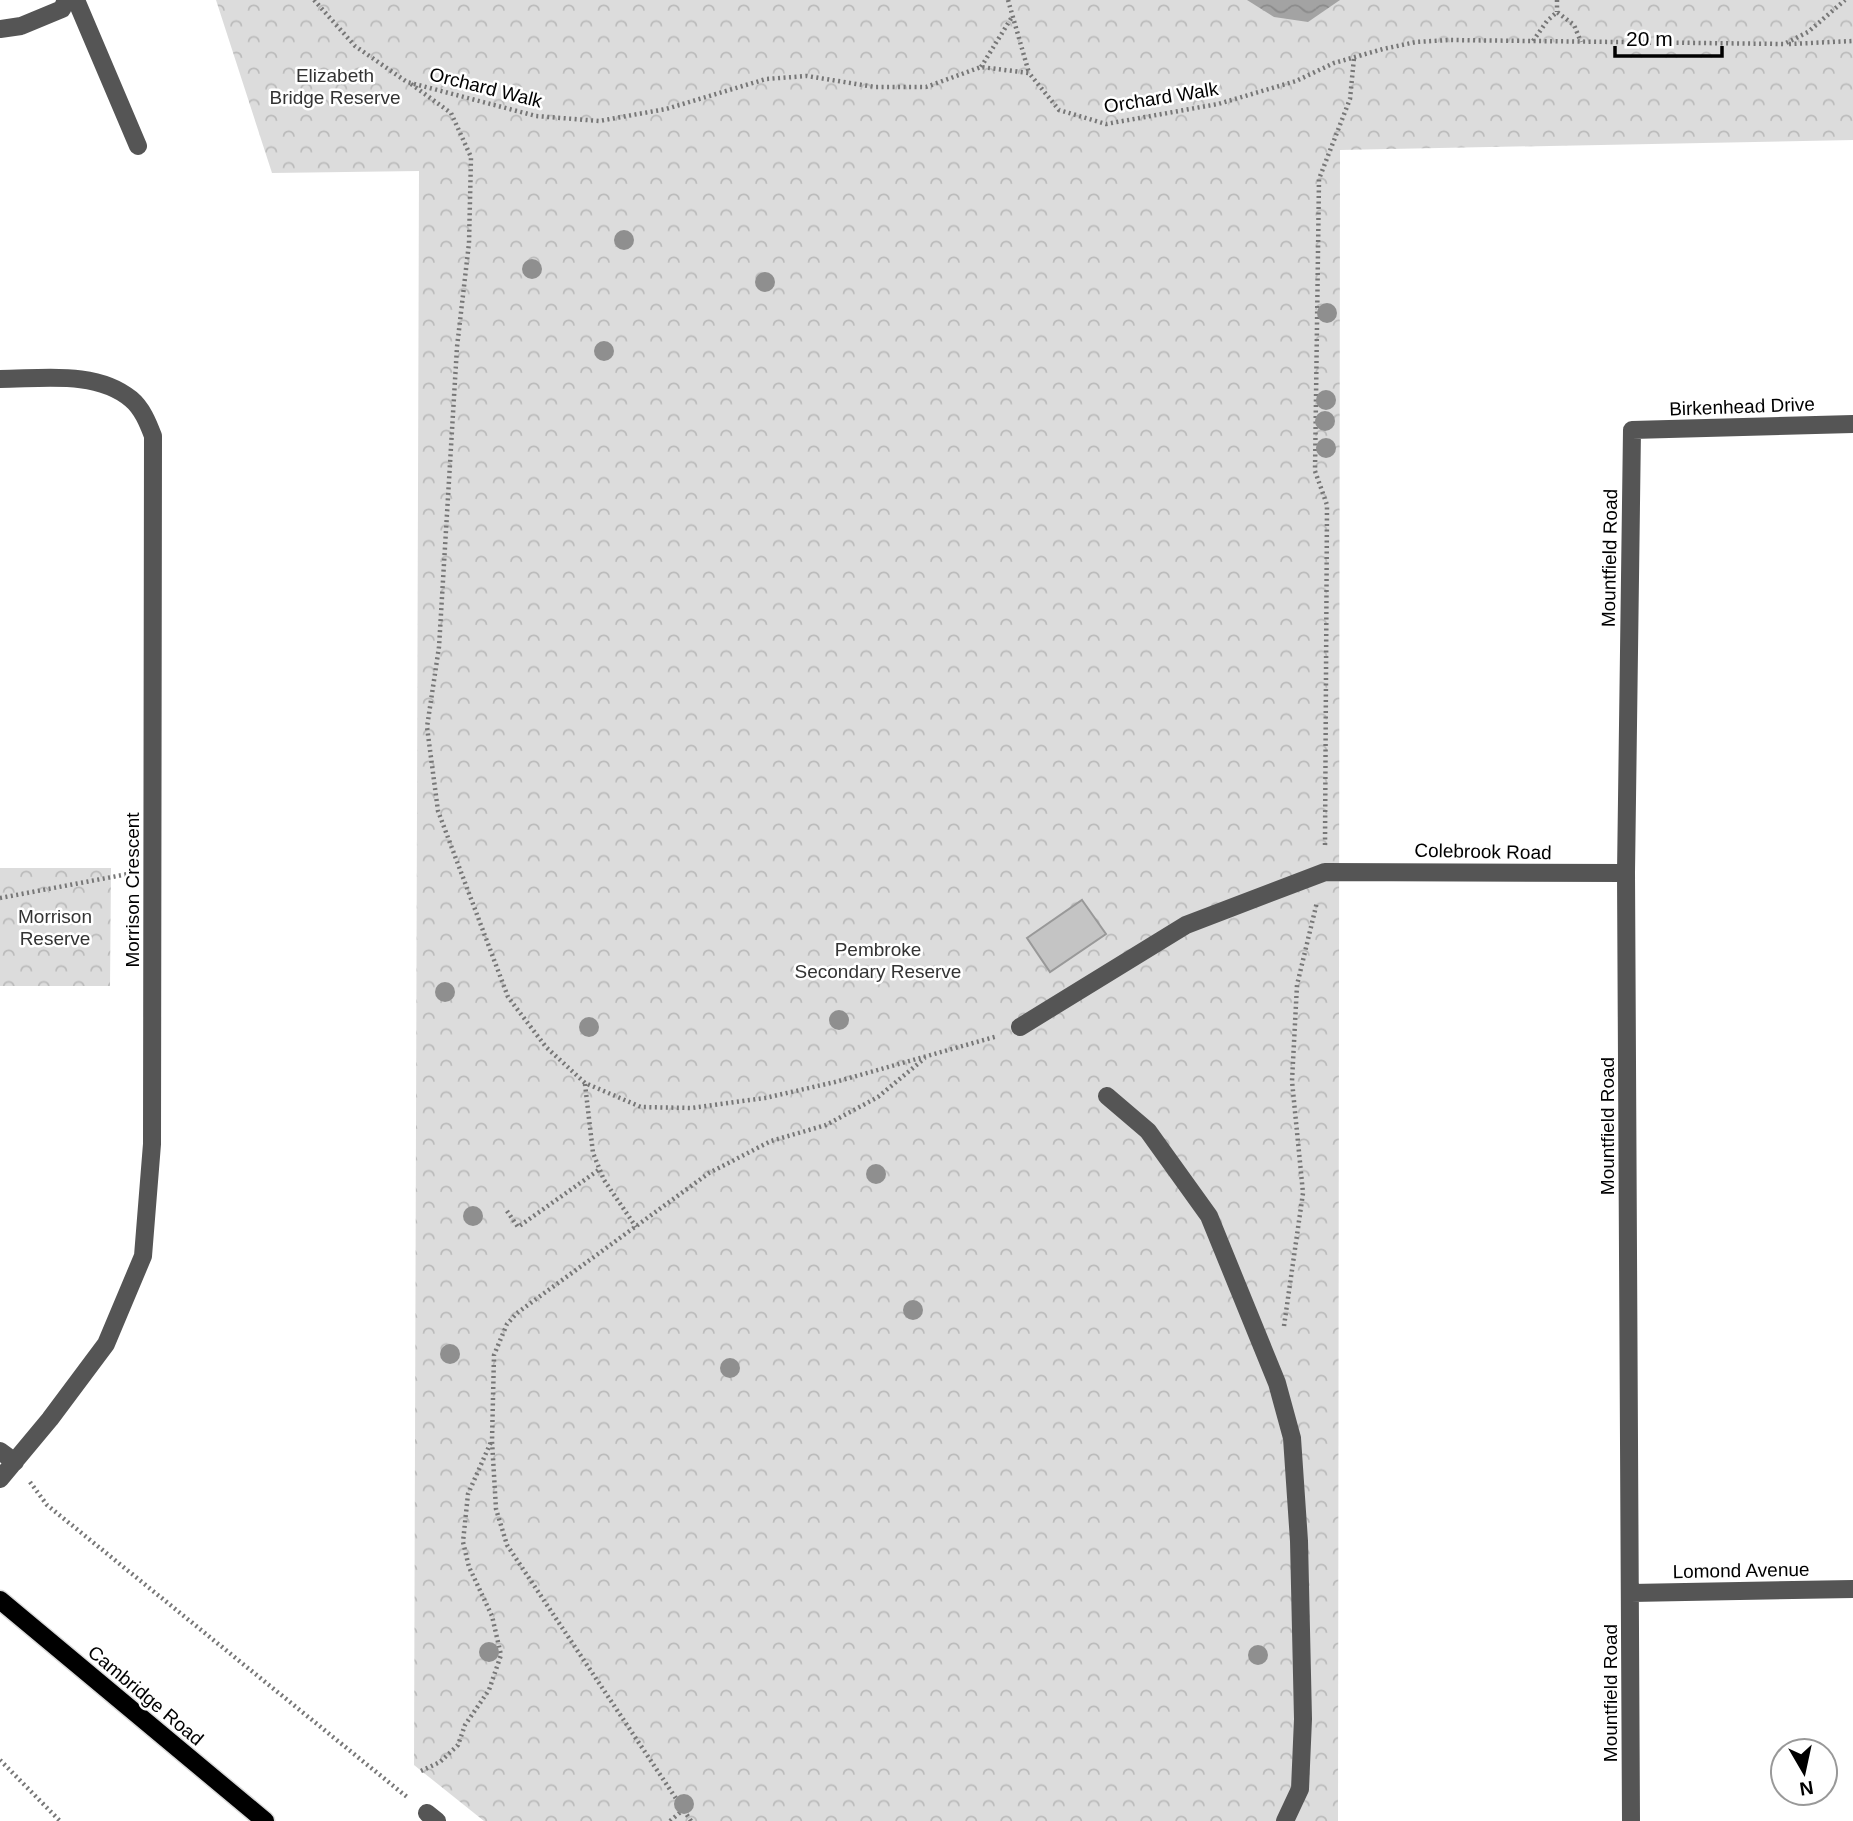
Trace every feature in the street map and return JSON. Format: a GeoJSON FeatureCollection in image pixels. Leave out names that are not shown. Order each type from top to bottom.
{"type":"FeatureCollection","features":[{"type":"Feature","properties":{"kind":"main road","name":"Cambridge Road"},"geometry":{"type":"LineString","coordinates":[[0,1600],[265,1821]]}},
{"type":"Feature","properties":{"kind":"street"},"geometry":{"type":"LineString","coordinates":[[0,29],[21,26],[62,9],[66,0]]}},
{"type":"Feature","properties":{"kind":"street"},"geometry":{"type":"LineString","coordinates":[[76,0],[138,146]]}},
{"type":"Feature","properties":{"kind":"street","name":"Morrison Crescent"},"geometry":{"type":"LineString","coordinates":[[0,379],[88,379],[110,387],[131,399],[145,418],[153,436],[152,1144],[143,1256],[106,1344],[50,1419],[7,1456],[0,1479]]}},
{"type":"Feature","properties":{"kind":"street","name":"Birkenhead Drive"},"geometry":{"type":"LineString","coordinates":[[1632,430],[1853,424]]}},
{"type":"Feature","properties":{"kind":"street","name":"Mountfield Road"},"geometry":{"type":"LineString","coordinates":[[1631,1821],[1626,873],[1632,430]]}},
{"type":"Feature","properties":{"kind":"street"},"geometry":{"type":"LineString","coordinates":[[1020,1027],[1186,925],[1332,871]]}},
{"type":"Feature","properties":{"kind":"street","name":"Colebrook Road"},"geometry":{"type":"LineString","coordinates":[[1332,871],[1626,873]]}},
{"type":"Feature","properties":{"kind":"street"},"geometry":{"type":"LineString","coordinates":[[1107,1096],[1148,1131],[1209,1216],[1277,1382],[1292,1438],[1299,1541],[1303,1719],[1300,1789],[1285,1821]]}},
{"type":"Feature","properties":{"kind":"street","name":"Lomond Avenue"},"geometry":{"type":"LineString","coordinates":[[1631,1593],[1853,1589]]}},
{"type":"Feature","properties":{"kind":"path","name":"Orchard Walk"},"geometry":{"type":"LineString","coordinates":[[314,0],[355,46],[407,82],[536,116],[600,121],[666,109],[766,79],[807,76],[875,87],[926,87],[981,67],[1029,73],[1059,110],[1106,124],[1217,104],[1296,81],[1334,63],[1416,42],[1784,44],[1853,41]]}},
{"type":"Feature","properties":{"kind":"path"},"geometry":{"type":"LineString","coordinates":[[1008,0],[1029,73]]}},
{"type":"Feature","properties":{"kind":"path"},"geometry":{"type":"LineString","coordinates":[[1533,41],[1557,12],[1557,0]]}},
{"type":"Feature","properties":{"kind":"path"},"geometry":{"type":"LineString","coordinates":[[1784,44],[1808,32],[1845,0]]}},
{"type":"Feature","properties":{"kind":"path"},"geometry":{"type":"LineString","coordinates":[[1557,12],[1574,25],[1581,42]]}},
{"type":"Feature","properties":{"kind":"path"},"geometry":{"type":"LineString","coordinates":[[981,67],[1012,17]]}},
{"type":"Feature","properties":{"kind":"path"},"geometry":{"type":"LineString","coordinates":[[1283,1332],[1303,1193],[1292,1081],[1297,985],[1332,871],[1327,505],[1315,471],[1319,179],[1350,99],[1354,58]]}},
{"type":"Feature","properties":{"kind":"path"},"geometry":{"type":"LineString","coordinates":[[407,82],[451,113],[471,157],[469,243],[457,347],[439,647],[427,727],[438,811],[508,997],[546,1047],[585,1083],[641,1107],[692,1108],[765,1098],[986,1041],[1020,1027]]}},
{"type":"Feature","properties":{"kind":"path"},"geometry":{"type":"LineString","coordinates":[[0,898],[136,873],[153,873]]}},
{"type":"Feature","properties":{"kind":"path"},"geometry":{"type":"LineString","coordinates":[[691,1821],[507,1545],[496,1509],[492,1441],[494,1355],[507,1324],[517,1314],[709,1173],[771,1141],[826,1125],[878,1097],[926,1057]]}},
{"type":"Feature","properties":{"kind":"path"},"geometry":{"type":"LineString","coordinates":[[585,1083],[593,1153],[604,1180],[636,1227]]}},
{"type":"Feature","properties":{"kind":"path"},"geometry":{"type":"LineString","coordinates":[[507,1211],[518,1227],[600,1169]]}},
{"type":"Feature","properties":{"kind":"path"},"geometry":{"type":"LineString","coordinates":[[422,1771],[440,1762],[458,1745],[465,1725],[489,1690],[502,1655],[492,1616],[469,1567],[463,1542],[468,1494],[492,1441]]}},
{"type":"Feature","properties":{"kind":"path"},"geometry":{"type":"LineString","coordinates":[[7,1456],[47,1505],[432,1817]]}},
{"type":"Feature","properties":{"kind":"path"},"geometry":{"type":"LineString","coordinates":[[0,1760],[60,1821]]}},
{"type":"Feature","properties":{"kind":"path"},"geometry":{"type":"LineString","coordinates":[[670,1821],[682,1810]]}},
{"type":"Feature","properties":{"kind":"green space","name":"Pembroke Secondary Reserve"},"geometry":{"type":"Polygon","coordinates":[[[216,0],[1853,0],[1853,140],[1340,150],[1338,1821],[484,1821],[414,1765],[419,171],[272,173],[216,0]]]}},
{"type":"Feature","properties":{"kind":"green space","name":"Morrison Reserve"},"geometry":{"type":"Polygon","coordinates":[[[0,868],[111,868],[110,986],[0,986],[0,868]]]}},
{"type":"Feature","properties":{"kind":"water"},"geometry":{"type":"Polygon","coordinates":[[[1247,0],[1340,0],[1308,22],[1274,17],[1247,0]]]}},
{"type":"Feature","properties":{"kind":"building"},"geometry":{"type":"Polygon","coordinates":[[[1082,900],[1106,934],[1050,972],[1027,938],[1082,900]]]}},
{"type":"Feature","properties":{"kind":"park label","name":"Elizabeth Bridge Reserve"},"geometry":{"type":"Point","coordinates":[335,86]}}]}
